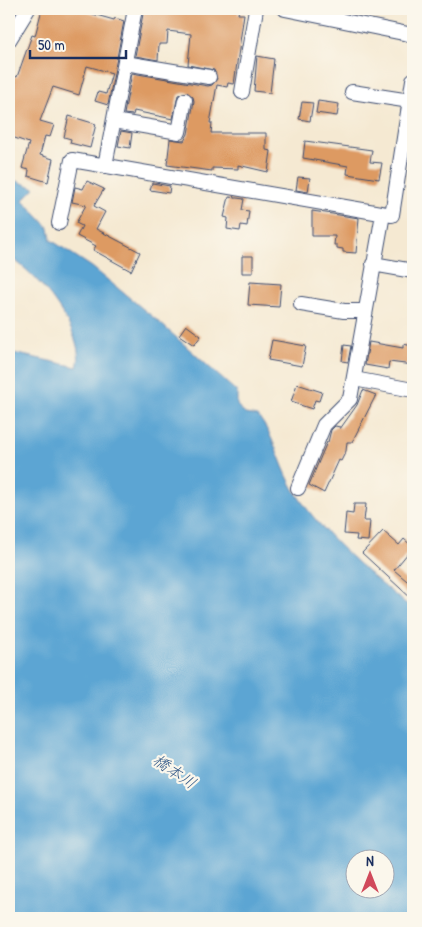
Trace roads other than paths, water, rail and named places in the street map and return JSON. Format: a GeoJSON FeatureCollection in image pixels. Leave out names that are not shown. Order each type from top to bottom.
{"type":"FeatureCollection","features":[{"type":"Feature","properties":{"kind":"street"},"geometry":{"type":"LineString","coordinates":[[9,40],[28,9]]}},
{"type":"Feature","properties":{"kind":"street"},"geometry":{"type":"LineString","coordinates":[[106,166],[135,9]]}},
{"type":"Feature","properties":{"kind":"street"},"geometry":{"type":"LineString","coordinates":[[242,92],[256,9]]}},
{"type":"Feature","properties":{"kind":"street"},"geometry":{"type":"LineString","coordinates":[[285,9],[413,35]]}},
{"type":"Feature","properties":{"kind":"street"},"geometry":{"type":"LineString","coordinates":[[125,63],[209,77]]}},
{"type":"Feature","properties":{"kind":"street"},"geometry":{"type":"LineString","coordinates":[[58,224],[72,160],[392,215],[410,124],[410,100],[413,80]]}},
{"type":"Feature","properties":{"kind":"street"},"geometry":{"type":"LineString","coordinates":[[352,92],[410,100]]}},
{"type":"Feature","properties":{"kind":"street"},"geometry":{"type":"LineString","coordinates":[[114,121],[180,132],[185,100]]}},
{"type":"Feature","properties":{"kind":"street"},"geometry":{"type":"LineString","coordinates":[[298,488],[324,425],[350,399],[383,214]]}},
{"type":"Feature","properties":{"kind":"street"},"geometry":{"type":"LineString","coordinates":[[373,264],[413,271]]}},
{"type":"Feature","properties":{"kind":"street"},"geometry":{"type":"LineString","coordinates":[[301,304],[344,311],[366,311]]}},
{"type":"Feature","properties":{"kind":"street"},"geometry":{"type":"LineString","coordinates":[[354,379],[413,390]]}},
{"type":"Feature","properties":{"kind":"water","name":"橋本川"},"geometry":{"type":"Polygon","coordinates":[[[9,178],[35,188],[23,200],[49,228],[51,240],[92,267],[159,322],[237,392],[237,405],[245,414],[258,416],[264,424],[291,484],[314,518],[363,568],[413,609],[413,918],[9,918],[9,352],[77,367],[78,354],[75,339],[57,306],[33,276],[9,257],[9,178]]]}}]}
